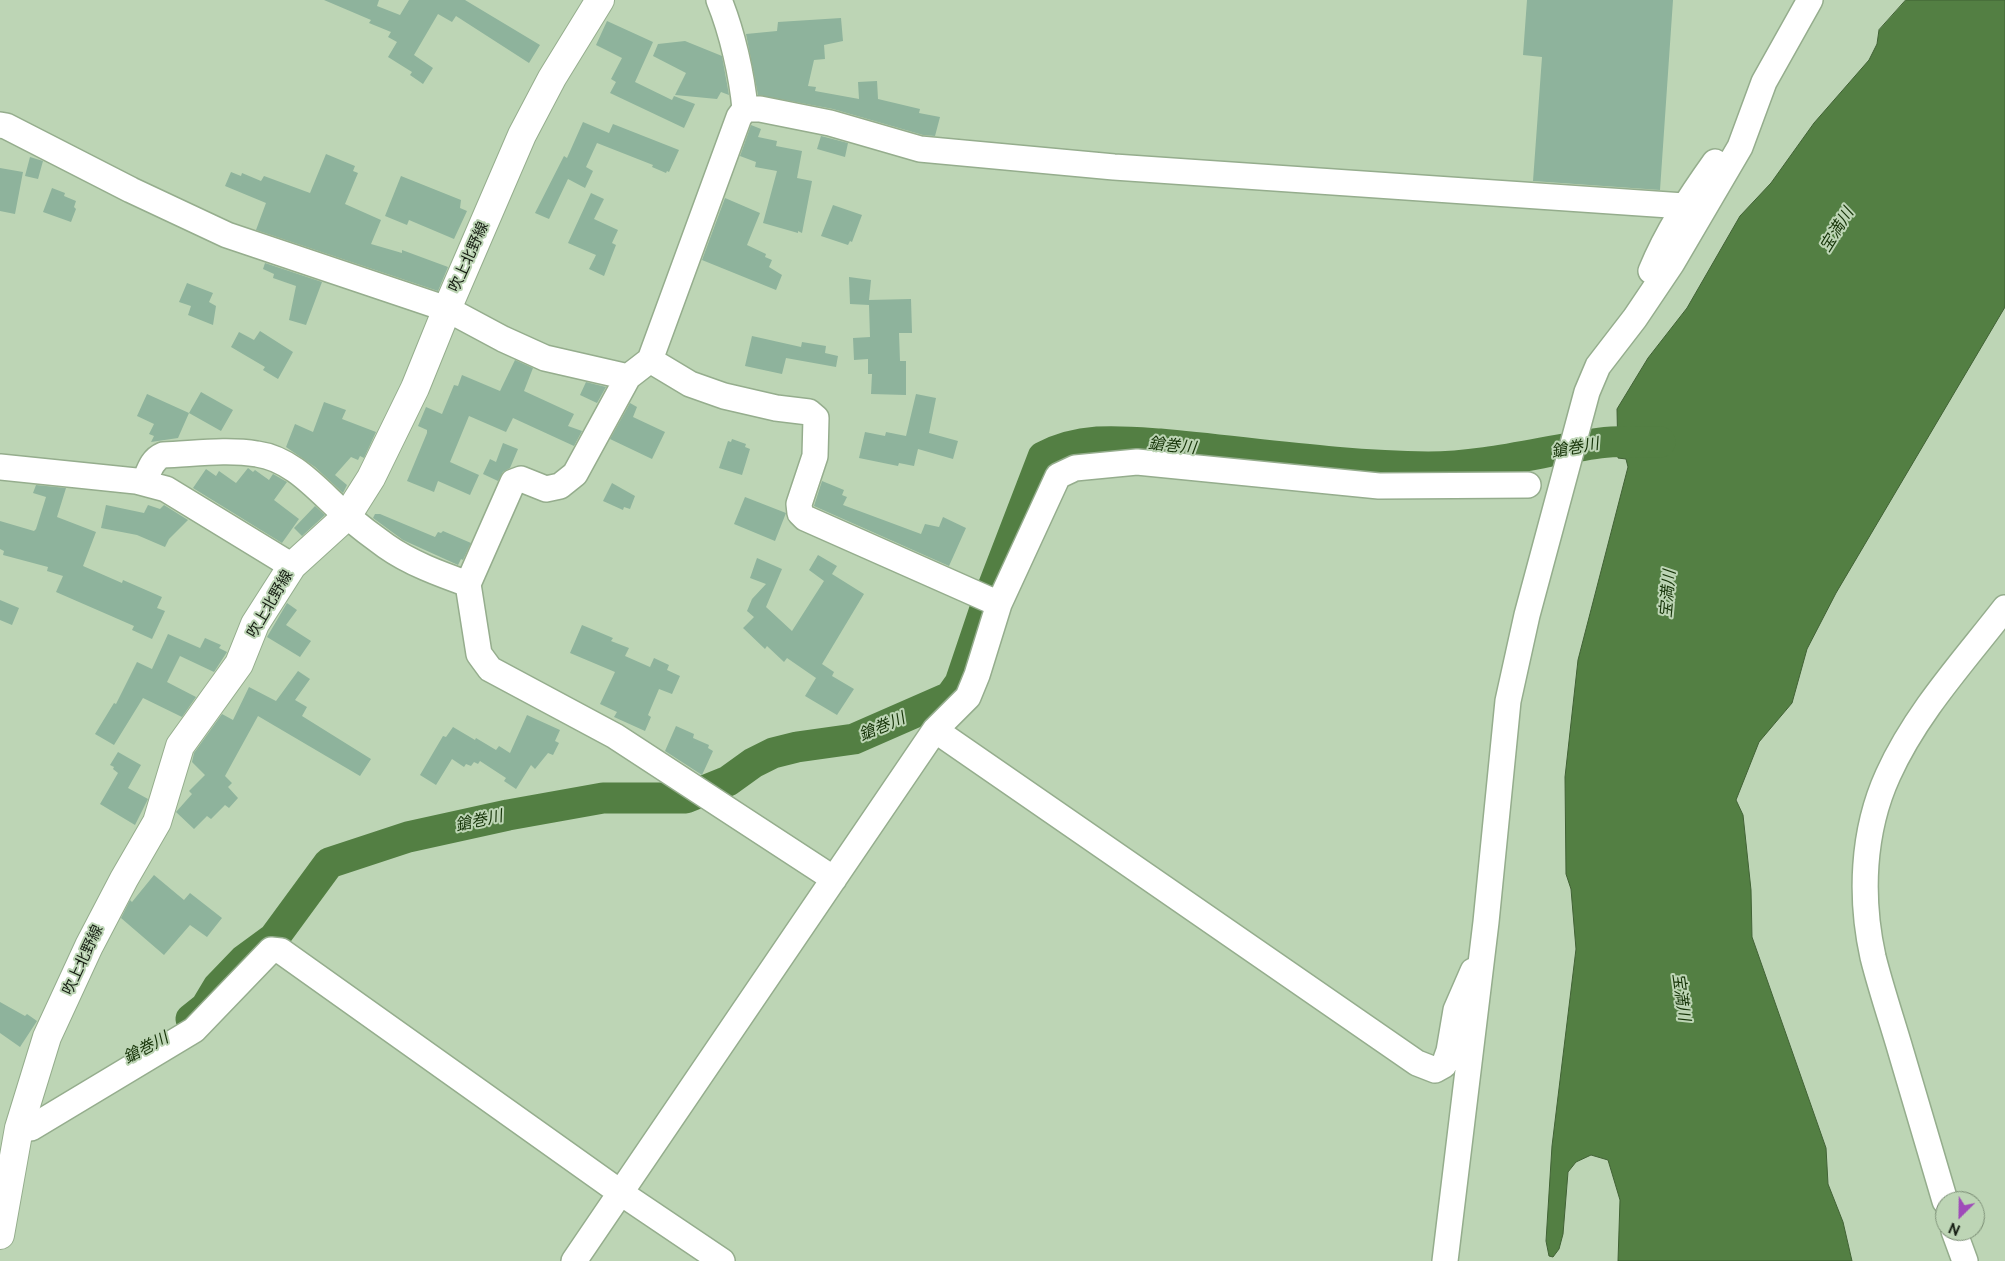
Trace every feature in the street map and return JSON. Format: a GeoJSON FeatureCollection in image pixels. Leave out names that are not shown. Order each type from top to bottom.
{"type":"FeatureCollection","features":[{"type":"Feature","properties":{"kind":"main road","name":"吹上北野線"},"geometry":{"type":"LineString","coordinates":[[0,1235],[20,1128],[47,1037],[88,946],[157,822],[180,746],[239,664],[255,624],[292,566],[347,516],[371,478],[410,397],[446,309],[522,136],[552,78],[600,0]]}},
{"type":"Feature","properties":{"kind":"street"},"geometry":{"type":"LineString","coordinates":[[719,0],[727,19],[741,77],[745,108],[739,117],[650,360],[628,377],[575,474],[560,486],[546,489],[521,480],[513,482],[468,584],[479,654],[490,669],[615,736],[834,879]]}},
{"type":"Feature","properties":{"kind":"street"},"geometry":{"type":"LineString","coordinates":[[1445,1261],[1481,962],[1508,701],[1527,615],[1587,392],[1598,366],[1643,306],[1724,176],[1740,147],[1770,68],[1810,0]]}},
{"type":"Feature","properties":{"kind":"street"},"geometry":{"type":"LineString","coordinates":[[745,108],[760,109],[830,123],[920,149],[1123,168],[1684,206]]}},
{"type":"Feature","properties":{"kind":"street"},"geometry":{"type":"LineString","coordinates":[[1643,306],[1646,283],[1659,251],[1684,206],[1716,159],[1752,115]]}},
{"type":"Feature","properties":{"kind":"street"},"geometry":{"type":"LineString","coordinates":[[0,125],[6,126],[131,190],[227,235],[446,309],[536,354],[628,377]]}},
{"type":"Feature","properties":{"kind":"street"},"geometry":{"type":"LineString","coordinates":[[650,360],[690,384],[724,396],[776,408],[809,412],[816,418],[816,456],[799,504],[800,513],[814,522],[999,604]]}},
{"type":"Feature","properties":{"kind":"street"},"geometry":{"type":"LineString","coordinates":[[144,483],[152,464],[156,458],[162,455],[217,452],[258,454],[281,462],[297,472],[347,516],[387,547],[438,573],[468,584]]}},
{"type":"Feature","properties":{"kind":"street"},"geometry":{"type":"LineString","coordinates":[[574,1261],[935,730],[968,697],[977,675],[999,604],[1058,476],[1075,468],[1137,462],[1379,486],[1528,485]]}},
{"type":"Feature","properties":{"kind":"street"},"geometry":{"type":"LineString","coordinates":[[0,466],[144,483],[166,489],[292,566]]}},
{"type":"Feature","properties":{"kind":"street"},"geometry":{"type":"LineString","coordinates":[[1942,1191],[1873,957],[1865,887],[1868,842],[1873,815],[1887,777],[1901,749],[1927,708],[2005,608]]}},
{"type":"Feature","properties":{"kind":"street"},"geometry":{"type":"LineString","coordinates":[[935,730],[1417,1063],[1435,1070],[1444,1065],[1449,1051],[1456,1010],[1470,975],[1481,962]]}},
{"type":"Feature","properties":{"kind":"street"},"geometry":{"type":"LineString","coordinates":[[20,1128],[31,1128],[194,1030],[271,950],[281,951],[621,1192],[722,1261]]}},
{"type":"Feature","properties":{"kind":"street"},"geometry":{"type":"LineString","coordinates":[[1958,1241],[1965,1261]]}},
{"type":"Feature","properties":{"kind":"water","name":"宝満川"},"geometry":{"type":"Polygon","coordinates":[[[1906,0],[2005,0],[2005,307],[1836,593],[1807,649],[1792,703],[1759,742],[1736,800],[1743,815],[1751,890],[1752,937],[1826,1148],[1828,1184],[1843,1222],[1852,1261],[1618,1261],[1620,1200],[1608,1160],[1591,1155],[1576,1162],[1568,1172],[1563,1234],[1559,1249],[1553,1257],[1549,1256],[1546,1241],[1552,1146],[1576,949],[1571,889],[1566,874],[1565,777],[1578,660],[1628,467],[1626,459],[1618,458],[1617,409],[1648,358],[1687,308],[1740,216],[1771,183],[1814,123],[1869,60],[1877,44],[1879,30],[1906,0]]]}},
{"type":"Feature","properties":{"kind":"building"},"geometry":{"type":"Polygon","coordinates":[[[324,0],[379,0],[377,6],[400,15],[409,0],[465,0],[540,45],[529,63],[456,16],[452,22],[438,14],[414,55],[433,68],[423,84],[410,75],[412,72],[388,57],[397,42],[388,37],[391,32],[369,23],[371,20],[324,0]]]}},
{"type":"Feature","properties":{"kind":"building"},"geometry":{"type":"Polygon","coordinates":[[[1527,0],[1673,0],[1660,190],[1533,181],[1542,57],[1523,55],[1527,0]]]}},
{"type":"Feature","properties":{"kind":"building"},"geometry":{"type":"Polygon","coordinates":[[[841,18],[843,41],[824,45],[825,59],[814,60],[808,86],[816,87],[815,91],[859,99],[858,82],[877,81],[878,99],[920,109],[919,113],[940,117],[935,136],[923,135],[833,109],[758,95],[746,34],[777,31],[778,22],[841,18]]]}},
{"type":"Feature","properties":{"kind":"building"},"geometry":{"type":"Polygon","coordinates":[[[607,21],[653,42],[635,82],[672,100],[674,96],[695,104],[684,128],[610,93],[616,82],[611,79],[622,58],[596,45],[607,21]]]}},
{"type":"Feature","properties":{"kind":"building"},"geometry":{"type":"Polygon","coordinates":[[[685,41],[722,56],[729,95],[721,92],[717,99],[675,95],[686,73],[653,56],[658,44],[685,41]]]}},
{"type":"Feature","properties":{"kind":"building"},"geometry":{"type":"Polygon","coordinates":[[[583,122],[609,133],[613,124],[679,150],[669,172],[667,171],[666,173],[652,167],[653,165],[597,143],[586,167],[593,171],[585,188],[568,179],[549,219],[535,213],[564,156],[567,158],[583,122]]]}},
{"type":"Feature","properties":{"kind":"building"},"geometry":{"type":"Polygon","coordinates":[[[751,125],[761,129],[758,137],[777,141],[776,146],[802,151],[797,178],[812,181],[802,233],[763,223],[777,171],[755,167],[756,162],[740,156],[751,125]]]}},
{"type":"Feature","properties":{"kind":"building"},"geometry":{"type":"Polygon","coordinates":[[[821,136],[848,143],[845,157],[817,149],[821,136]]]}},
{"type":"Feature","properties":{"kind":"building"},"geometry":{"type":"Polygon","coordinates":[[[326,154],[355,166],[353,171],[358,173],[345,204],[381,220],[371,244],[402,253],[402,250],[448,267],[438,291],[256,230],[266,203],[225,186],[231,172],[241,176],[242,173],[261,181],[264,176],[310,193],[326,154]]]}},
{"type":"Feature","properties":{"kind":"building"},"geometry":{"type":"Polygon","coordinates":[[[30,157],[43,161],[38,179],[25,176],[30,157]]]}},
{"type":"Feature","properties":{"kind":"building"},"geometry":{"type":"Polygon","coordinates":[[[0,168],[23,172],[15,214],[0,211],[0,168]]]}},
{"type":"Feature","properties":{"kind":"building"},"geometry":{"type":"Polygon","coordinates":[[[401,176],[461,200],[460,208],[467,211],[454,239],[409,220],[407,225],[385,216],[401,176]]]}},
{"type":"Feature","properties":{"kind":"building"},"geometry":{"type":"Polygon","coordinates":[[[52,188],[65,193],[64,196],[76,201],[74,207],[76,209],[71,222],[43,212],[52,188]]]}},
{"type":"Feature","properties":{"kind":"building"},"geometry":{"type":"Polygon","coordinates":[[[591,193],[604,199],[594,219],[618,230],[612,243],[616,245],[604,276],[589,269],[596,255],[568,243],[591,193]]]}},
{"type":"Feature","properties":{"kind":"building"},"geometry":{"type":"Polygon","coordinates":[[[725,198],[760,213],[747,245],[766,254],[765,257],[772,260],[769,267],[782,275],[776,290],[702,260],[725,198]]]}},
{"type":"Feature","properties":{"kind":"building"},"geometry":{"type":"Polygon","coordinates":[[[833,205],[862,215],[852,242],[850,241],[848,245],[821,236],[833,205]]]}},
{"type":"Feature","properties":{"kind":"building"},"geometry":{"type":"Polygon","coordinates":[[[265,263],[322,282],[306,325],[289,320],[296,286],[273,278],[274,274],[263,269],[265,263]]]}},
{"type":"Feature","properties":{"kind":"building"},"geometry":{"type":"Polygon","coordinates":[[[849,277],[871,280],[869,300],[911,299],[912,333],[899,333],[900,361],[906,361],[906,395],[871,394],[872,374],[868,374],[868,359],[854,360],[853,338],[870,337],[869,305],[850,304],[849,277]]]}},
{"type":"Feature","properties":{"kind":"building"},"geometry":{"type":"Polygon","coordinates":[[[187,283],[213,293],[209,302],[216,306],[213,325],[188,315],[191,306],[179,302],[187,283]]]}},
{"type":"Feature","properties":{"kind":"building"},"geometry":{"type":"Polygon","coordinates":[[[260,331],[293,352],[278,379],[263,370],[265,367],[231,347],[239,332],[254,340],[260,331]]]}},
{"type":"Feature","properties":{"kind":"building"},"geometry":{"type":"Polygon","coordinates":[[[752,336],[801,347],[802,342],[826,346],[825,353],[838,356],[836,367],[786,358],[782,374],[745,366],[752,336]]]}},
{"type":"Feature","properties":{"kind":"building"},"geometry":{"type":"Polygon","coordinates":[[[515,360],[533,368],[524,391],[574,414],[568,426],[582,431],[574,446],[513,418],[506,432],[469,416],[450,462],[479,475],[470,495],[438,481],[434,492],[407,481],[427,433],[427,430],[418,426],[426,407],[442,414],[454,385],[458,386],[462,375],[500,391],[515,360]]]}},
{"type":"Feature","properties":{"kind":"building"},"geometry":{"type":"Polygon","coordinates":[[[586,382],[606,387],[597,403],[580,395],[586,382]]]}},
{"type":"Feature","properties":{"kind":"building"},"geometry":{"type":"Polygon","coordinates":[[[201,392],[233,410],[221,431],[189,413],[201,392]]]}},
{"type":"Feature","properties":{"kind":"building"},"geometry":{"type":"Polygon","coordinates":[[[147,394],[189,413],[178,438],[151,442],[154,436],[149,434],[154,424],[137,416],[147,394]]]}},
{"type":"Feature","properties":{"kind":"building"},"geometry":{"type":"Polygon","coordinates":[[[916,394],[936,398],[929,433],[958,441],[953,459],[918,449],[914,466],[899,463],[898,466],[859,458],[865,432],[885,436],[886,432],[906,436],[916,394]]]}},
{"type":"Feature","properties":{"kind":"building"},"geometry":{"type":"Polygon","coordinates":[[[324,402],[346,410],[342,419],[376,432],[364,458],[360,456],[358,460],[351,457],[335,475],[347,485],[343,493],[315,467],[286,447],[295,424],[313,432],[324,402]]]}},
{"type":"Feature","properties":{"kind":"building"},"geometry":{"type":"Polygon","coordinates":[[[630,403],[637,407],[633,417],[665,432],[652,459],[610,439],[630,403]]]}},
{"type":"Feature","properties":{"kind":"building"},"geometry":{"type":"Polygon","coordinates":[[[732,439],[746,444],[745,447],[750,449],[742,475],[719,468],[728,441],[731,442],[732,439]]]}},
{"type":"Feature","properties":{"kind":"building"},"geometry":{"type":"Polygon","coordinates":[[[503,443],[518,449],[510,468],[503,472],[498,481],[483,474],[490,459],[496,462],[503,443]]]}},
{"type":"Feature","properties":{"kind":"building"},"geometry":{"type":"Polygon","coordinates":[[[248,468],[253,472],[255,470],[269,480],[273,474],[287,482],[274,500],[299,519],[282,543],[193,488],[206,469],[216,476],[219,471],[236,483],[248,468]]]}},
{"type":"Feature","properties":{"kind":"building"},"geometry":{"type":"Polygon","coordinates":[[[822,481],[844,490],[842,495],[847,497],[843,505],[921,534],[925,524],[939,527],[943,517],[966,528],[949,566],[814,506],[822,481]]]}},
{"type":"Feature","properties":{"kind":"building"},"geometry":{"type":"Polygon","coordinates":[[[612,483],[635,496],[630,509],[624,507],[623,510],[603,501],[612,483]]]}},
{"type":"Feature","properties":{"kind":"building"},"geometry":{"type":"Polygon","coordinates":[[[36,485],[66,488],[57,517],[96,532],[83,566],[122,583],[123,580],[162,597],[157,608],[165,611],[152,639],[132,630],[134,626],[56,592],[63,576],[47,571],[48,567],[3,555],[4,551],[0,549],[0,521],[34,531],[36,529],[46,497],[33,493],[36,485]]]}},
{"type":"Feature","properties":{"kind":"building"},"geometry":{"type":"Polygon","coordinates":[[[745,497],[786,513],[775,541],[734,524],[745,497]]]}},
{"type":"Feature","properties":{"kind":"building"},"geometry":{"type":"Polygon","coordinates":[[[106,505],[144,513],[148,505],[160,509],[164,505],[188,520],[169,539],[165,547],[137,535],[101,528],[106,505]]]}},
{"type":"Feature","properties":{"kind":"building"},"geometry":{"type":"Polygon","coordinates":[[[315,506],[325,515],[302,536],[294,528],[315,506]]]}},
{"type":"Feature","properties":{"kind":"building"},"geometry":{"type":"Polygon","coordinates":[[[375,514],[380,514],[435,537],[438,532],[441,533],[443,531],[471,543],[463,560],[461,559],[458,565],[403,540],[373,518],[375,514]]]}},
{"type":"Feature","properties":{"kind":"building"},"geometry":{"type":"Polygon","coordinates":[[[818,555],[837,566],[832,574],[864,594],[822,664],[834,672],[832,676],[854,689],[837,715],[805,696],[816,678],[787,658],[784,662],[767,646],[765,649],[743,628],[754,617],[747,611],[752,599],[766,584],[750,578],[757,558],[782,569],[766,607],[792,631],[824,581],[809,570],[818,555]]]}},
{"type":"Feature","properties":{"kind":"building"},"geometry":{"type":"Polygon","coordinates":[[[0,600],[19,608],[12,625],[0,620],[0,600]]]}},
{"type":"Feature","properties":{"kind":"building"},"geometry":{"type":"Polygon","coordinates":[[[287,603],[297,610],[286,625],[311,641],[300,657],[267,637],[287,603]]]}},
{"type":"Feature","properties":{"kind":"building"},"geometry":{"type":"Polygon","coordinates":[[[582,625],[613,638],[611,641],[629,648],[625,656],[650,667],[654,658],[669,665],[667,670],[680,676],[672,694],[659,689],[648,715],[651,717],[645,731],[614,717],[617,712],[600,704],[615,672],[570,653],[582,625]]]}},
{"type":"Feature","properties":{"kind":"building"},"geometry":{"type":"Polygon","coordinates":[[[168,634],[200,648],[205,638],[221,645],[219,648],[227,652],[214,672],[180,656],[167,682],[196,697],[182,717],[143,698],[114,745],[95,734],[114,703],[116,704],[137,662],[152,669],[168,634]]]}},
{"type":"Feature","properties":{"kind":"building"},"geometry":{"type":"Polygon","coordinates":[[[298,671],[310,679],[295,700],[307,707],[302,716],[371,759],[360,776],[258,716],[225,776],[232,783],[228,787],[238,798],[229,808],[225,805],[211,819],[207,816],[194,829],[176,812],[192,794],[189,791],[205,775],[192,762],[194,753],[222,714],[233,720],[249,687],[276,701],[298,671]]]}},
{"type":"Feature","properties":{"kind":"building"},"geometry":{"type":"Polygon","coordinates":[[[527,715],[560,730],[555,741],[559,743],[553,755],[548,753],[535,769],[531,765],[516,789],[504,781],[506,778],[480,761],[478,764],[474,762],[471,766],[466,764],[464,767],[452,759],[436,785],[420,775],[443,736],[446,737],[453,727],[496,750],[499,746],[510,753],[527,715]]]}},
{"type":"Feature","properties":{"kind":"building"},"geometry":{"type":"Polygon","coordinates":[[[676,726],[694,734],[693,738],[709,745],[708,748],[713,751],[702,775],[665,751],[676,726]]]}},
{"type":"Feature","properties":{"kind":"building"},"geometry":{"type":"Polygon","coordinates":[[[118,752],[141,765],[128,788],[148,799],[135,825],[100,804],[118,773],[110,765],[118,752]]]}},
{"type":"Feature","properties":{"kind":"building"},"geometry":{"type":"Polygon","coordinates":[[[154,875],[184,900],[190,893],[222,918],[207,937],[190,925],[164,955],[121,918],[130,900],[132,902],[154,875]]]}},
{"type":"Feature","properties":{"kind":"building"},"geometry":{"type":"Polygon","coordinates":[[[0,1002],[25,1016],[27,1014],[37,1021],[20,1047],[0,1033],[0,1002]]]}},
{"type":"Feature","properties":{"kind":"waterway","name":"鎗巻川"},"geometry":{"type":"LineString","coordinates":[[191,1019],[206,1007],[218,987],[244,960],[274,938],[329,863],[408,837],[508,815],[603,798],[686,798],[728,781],[753,763],[773,753],[797,747],[854,739],[950,697],[960,683],[988,600],[1043,457],[1057,451],[1085,443],[1130,442],[1361,464],[1428,467],[1493,462],[1607,442],[1660,442]]}}]}
